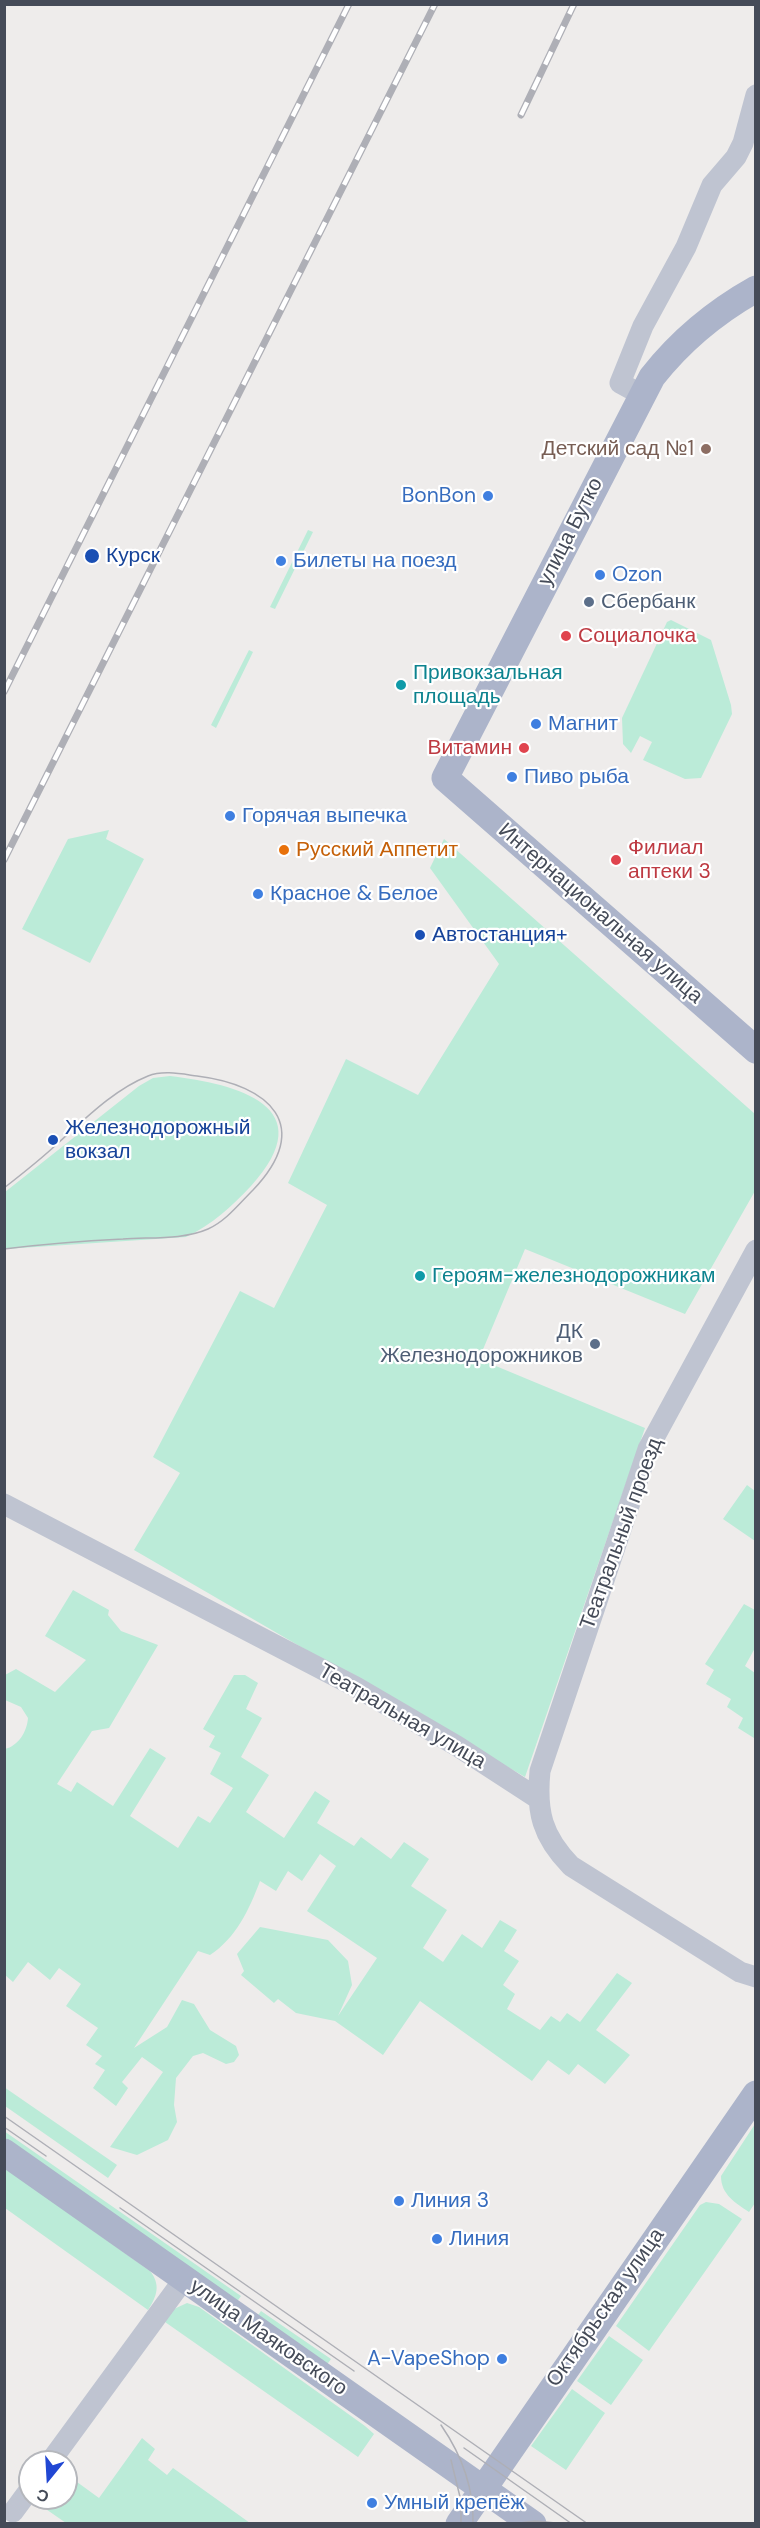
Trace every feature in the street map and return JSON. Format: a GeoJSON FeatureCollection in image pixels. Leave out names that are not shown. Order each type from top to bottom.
{"type":"FeatureCollection","features":[{"type":"Feature","properties":{"kind":"main road","name":"улица Бутко"},"geometry":{"type":"LineString","coordinates":[[445,778],[652,376],[678,345],[723,308],[756,289]]}},
{"type":"Feature","properties":{"kind":"main road","name":"Интернациональная улица"},"geometry":{"type":"LineString","coordinates":[[445,778],[756,1050]]}},
{"type":"Feature","properties":{"kind":"main road","name":"Октябрьская улица"},"geometry":{"type":"LineString","coordinates":[[459,2523],[756,2094]]}},
{"type":"Feature","properties":{"kind":"main road","name":"улица Маяковского"},"geometry":{"type":"LineString","coordinates":[[4,2152],[532,2523]]}},
{"type":"Feature","properties":{"kind":"street"},"geometry":{"type":"LineString","coordinates":[[642,395],[620,383],[643,326],[686,247],[712,185],[736,157],[743,143],[756,95]]}},
{"type":"Feature","properties":{"kind":"street","name":"Театральный проезд"},"geometry":{"type":"LineString","coordinates":[[537,1798],[540,1771],[648,1449],[756,1250]]}},
{"type":"Feature","properties":{"kind":"street","name":"Театральная улица"},"geometry":{"type":"LineString","coordinates":[[4,1504],[356,1687],[457,1746],[537,1798]]}},
{"type":"Feature","properties":{"kind":"street"},"geometry":{"type":"LineString","coordinates":[[537,1798],[553,1848],[571,1866],[740,1972],[756,1977]]}},
{"type":"Feature","properties":{"kind":"street"},"geometry":{"type":"LineString","coordinates":[[59,2450],[184,2279]]}},
{"type":"Feature","properties":{"kind":"street"},"geometry":{"type":"LineString","coordinates":[[13,2512],[18,2505]]}},
{"type":"Feature","properties":{"kind":"green space"},"geometry":{"type":"Polygon","coordinates":[[[308,530],[313,532],[275,609],[270,607],[308,530]]]}},
{"type":"Feature","properties":{"kind":"green space"},"geometry":{"type":"Polygon","coordinates":[[[671,620],[711,640],[731,705],[732,714],[701,778],[685,779],[643,760],[652,742],[640,736],[631,753],[623,744],[622,718],[667,622],[671,620]]]}},
{"type":"Feature","properties":{"kind":"green space"},"geometry":{"type":"Polygon","coordinates":[[[249,650],[253,652],[216,728],[211,725],[249,650]]]}},
{"type":"Feature","properties":{"kind":"green space"},"geometry":{"type":"Polygon","coordinates":[[[109,830],[106,839],[144,859],[90,963],[22,929],[68,839],[109,830]]]}},
{"type":"Feature","properties":{"kind":"green space"},"geometry":{"type":"Polygon","coordinates":[[[444,839],[755,1114],[755,1191],[685,1314],[525,1249],[479,1359],[645,1428],[525,1777],[134,1550],[180,1473],[153,1457],[240,1291],[274,1308],[327,1205],[288,1183],[346,1059],[418,1095],[499,964],[430,868],[444,839]]]}},
{"type":"Feature","properties":{"kind":"green space"},"geometry":{"type":"Polygon","coordinates":[[[170,1076],[221,1085],[244,1093],[263,1104],[275,1118],[279,1136],[271,1159],[251,1186],[221,1214],[186,1237],[5,1249],[5,1192],[139,1086],[153,1078],[170,1076]]]}},
{"type":"Feature","properties":{"kind":"green space"},"geometry":{"type":"Polygon","coordinates":[[[747,1485],[755,1491],[755,1541],[723,1519],[747,1485]]]}},
{"type":"Feature","properties":{"kind":"green space"},"geometry":{"type":"Polygon","coordinates":[[[73,1590],[109,1610],[108,1615],[121,1631],[158,1645],[109,1728],[92,1731],[57,1784],[71,1792],[77,1782],[113,1806],[150,1748],[166,1758],[130,1816],[178,1848],[198,1816],[210,1823],[233,1788],[210,1774],[221,1753],[209,1747],[215,1736],[203,1729],[234,1675],[245,1675],[258,1683],[246,1709],[262,1718],[241,1757],[269,1775],[246,1812],[284,1838],[315,1791],[330,1801],[317,1823],[354,1846],[361,1837],[391,1859],[404,1842],[429,1859],[411,1886],[447,1910],[423,1948],[443,1962],[462,1934],[482,1948],[500,1920],[517,1930],[504,1951],[519,1961],[503,1985],[515,1994],[507,2009],[540,2030],[551,2016],[560,2022],[567,2013],[580,2022],[617,1973],[632,1983],[596,2030],[630,2055],[605,2084],[578,2064],[569,2075],[548,2060],[532,2081],[420,2001],[383,2055],[335,2021],[296,2013],[278,1999],[274,2003],[241,1975],[244,1971],[237,1954],[260,1927],[328,1940],[348,1961],[352,1985],[338,2016],[377,1958],[307,1911],[336,1866],[320,1854],[302,1881],[288,1871],[276,1891],[260,1881],[246,1913],[234,1932],[210,1955],[198,1951],[134,2048],[167,2027],[182,2000],[194,2004],[210,2030],[236,2046],[239,2055],[234,2062],[226,2064],[203,2053],[193,2056],[176,2078],[174,2105],[177,2122],[168,2140],[137,2155],[110,2147],[163,2072],[142,2057],[122,2082],[128,2088],[116,2106],[93,2088],[105,2070],[95,2064],[102,2056],[86,2045],[98,2028],[66,2006],[81,1984],[59,1968],[50,1980],[28,1962],[13,1982],[5,1975],[5,1749],[14,1745],[21,1738],[28,1718],[21,1707],[5,1700],[5,1675],[16,1669],[55,1692],[86,1660],[45,1636],[73,1590]]]}},
{"type":"Feature","properties":{"kind":"green space"},"geometry":{"type":"Polygon","coordinates":[[[744,1604],[755,1610],[755,1648],[745,1666],[755,1673],[754,1738],[738,1728],[743,1718],[727,1707],[731,1699],[706,1684],[714,1670],[705,1664],[744,1604]]]}},
{"type":"Feature","properties":{"kind":"green space"},"geometry":{"type":"Polygon","coordinates":[[[4,2087],[117,2165],[108,2178],[5,2106],[4,2087]]]}},
{"type":"Feature","properties":{"kind":"green space"},"geometry":{"type":"Polygon","coordinates":[[[755,2124],[755,2203],[749,2212],[734,2202],[726,2193],[721,2176],[755,2124]]]}},
{"type":"Feature","properties":{"kind":"green space"},"geometry":{"type":"Polygon","coordinates":[[[4,2131],[241,2296],[236,2303],[5,2142],[4,2131]]]}},
{"type":"Feature","properties":{"kind":"green space"},"geometry":{"type":"Polygon","coordinates":[[[5,2168],[150,2271],[157,2286],[154,2300],[148,2310],[5,2208],[5,2168]]]}},
{"type":"Feature","properties":{"kind":"green space"},"geometry":{"type":"Polygon","coordinates":[[[706,2202],[719,2204],[742,2219],[649,2351],[616,2326],[700,2205],[706,2202]]]}},
{"type":"Feature","properties":{"kind":"green space"},"geometry":{"type":"Polygon","coordinates":[[[187,2303],[199,2307],[374,2434],[358,2457],[165,2322],[174,2309],[187,2303]]]}},
{"type":"Feature","properties":{"kind":"green space"},"geometry":{"type":"Polygon","coordinates":[[[261,2311],[331,2359],[326,2366],[256,2318],[261,2311]]]}},
{"type":"Feature","properties":{"kind":"green space"},"geometry":{"type":"Polygon","coordinates":[[[609,2336],[643,2360],[611,2405],[577,2381],[609,2336]]]}},
{"type":"Feature","properties":{"kind":"green space"},"geometry":{"type":"Polygon","coordinates":[[[572,2389],[605,2413],[566,2470],[531,2446],[572,2389]]]}},
{"type":"Feature","properties":{"kind":"green space"},"geometry":{"type":"Polygon","coordinates":[[[142,2438],[155,2449],[148,2460],[167,2475],[173,2468],[250,2523],[66,2523],[47,2510],[78,2510],[78,2483],[99,2498],[142,2438]]]}},
{"type":"Feature","properties":{"kind":"tram line"},"geometry":{"type":"LineString","coordinates":[[4,1188],[111,1097],[135,1082],[154,1074],[173,1073],[197,1076],[223,1081],[245,1089],[263,1099],[275,1112],[281,1128],[280,1146],[271,1167],[232,1212],[221,1222],[208,1229],[188,1235],[4,1249]]}},
{"type":"Feature","properties":{"kind":"tram line"},"geometry":{"type":"LineString","coordinates":[[4,2116],[588,2524]]}},
{"type":"Feature","properties":{"kind":"tram line"},"geometry":{"type":"LineString","coordinates":[[4,2127],[46,2156]]}},
{"type":"Feature","properties":{"kind":"tram line"},"geometry":{"type":"LineString","coordinates":[[120,2208],[354,2371]]}},
{"type":"Feature","properties":{"kind":"tram line"},"geometry":{"type":"LineString","coordinates":[[441,2425],[455,2448],[465,2472],[471,2497],[473,2524]]}},
{"type":"Feature","properties":{"kind":"tram line"},"geometry":{"type":"LineString","coordinates":[[464,2448],[572,2524]]}},
{"type":"Feature","properties":{"kind":"tram line"},"geometry":{"type":"LineString","coordinates":[[451,2460],[461,2501],[461,2524]]}},
{"type":"Feature","properties":{"kind":"tram line"},"geometry":{"type":"LineString","coordinates":[[512,2524],[535,2521],[566,2524]]}},
{"type":"Feature","properties":{"kind":"railway"},"geometry":{"type":"LineString","coordinates":[[4,692],[349,4]]}},
{"type":"Feature","properties":{"kind":"railway"},"geometry":{"type":"LineString","coordinates":[[4,860],[435,4]]}},
{"type":"Feature","properties":{"kind":"railway"},"geometry":{"type":"LineString","coordinates":[[521,115],[574,4]]}},
{"type":"Feature","properties":{"kind":"place","name":"Детский сад №1"},"geometry":{"type":"Point","coordinates":[706,449]}},
{"type":"Feature","properties":{"kind":"place","name":"BonBon"},"geometry":{"type":"Point","coordinates":[488,496]}},
{"type":"Feature","properties":{"kind":"place","name":"Курск"},"geometry":{"type":"Point","coordinates":[92,556]}},
{"type":"Feature","properties":{"kind":"place","name":"Билеты на поезд"},"geometry":{"type":"Point","coordinates":[281,561]}},
{"type":"Feature","properties":{"kind":"place","name":"Ozon"},"geometry":{"type":"Point","coordinates":[600,575]}},
{"type":"Feature","properties":{"kind":"place","name":"Сбербанк"},"geometry":{"type":"Point","coordinates":[589,602]}},
{"type":"Feature","properties":{"kind":"place","name":"Социалочка"},"geometry":{"type":"Point","coordinates":[566,636]}},
{"type":"Feature","properties":{"kind":"place","name":"Привокзальная площадь"},"geometry":{"type":"Point","coordinates":[401,685]}},
{"type":"Feature","properties":{"kind":"place","name":"Магнит"},"geometry":{"type":"Point","coordinates":[536,724]}},
{"type":"Feature","properties":{"kind":"place","name":"Витамин"},"geometry":{"type":"Point","coordinates":[524,748]}},
{"type":"Feature","properties":{"kind":"place","name":"Пиво рыба"},"geometry":{"type":"Point","coordinates":[512,777]}},
{"type":"Feature","properties":{"kind":"place","name":"Горячая выпечка"},"geometry":{"type":"Point","coordinates":[230,816]}},
{"type":"Feature","properties":{"kind":"place","name":"Русский Аппетит"},"geometry":{"type":"Point","coordinates":[284,850]}},
{"type":"Feature","properties":{"kind":"place","name":"Филиал аптеки 3"},"geometry":{"type":"Point","coordinates":[616,860]}},
{"type":"Feature","properties":{"kind":"place","name":"Красное & Белое"},"geometry":{"type":"Point","coordinates":[258,894]}},
{"type":"Feature","properties":{"kind":"place","name":"Автостанция+"},"geometry":{"type":"Point","coordinates":[420,935]}},
{"type":"Feature","properties":{"kind":"place","name":"Железнодорожный вокзал"},"geometry":{"type":"Point","coordinates":[53,1140]}},
{"type":"Feature","properties":{"kind":"place","name":"Героям-железнодорожникам"},"geometry":{"type":"Point","coordinates":[420,1276]}},
{"type":"Feature","properties":{"kind":"place","name":"ДК Железнодорожников"},"geometry":{"type":"Point","coordinates":[595,1344]}},
{"type":"Feature","properties":{"kind":"place","name":"Линия 3"},"geometry":{"type":"Point","coordinates":[399,2201]}},
{"type":"Feature","properties":{"kind":"place","name":"Линия"},"geometry":{"type":"Point","coordinates":[437,2239]}},
{"type":"Feature","properties":{"kind":"place","name":"A-VapeShop"},"geometry":{"type":"Point","coordinates":[502,2359]}},
{"type":"Feature","properties":{"kind":"place","name":"Умный крепёж"},"geometry":{"type":"Point","coordinates":[372,2503]}}]}
